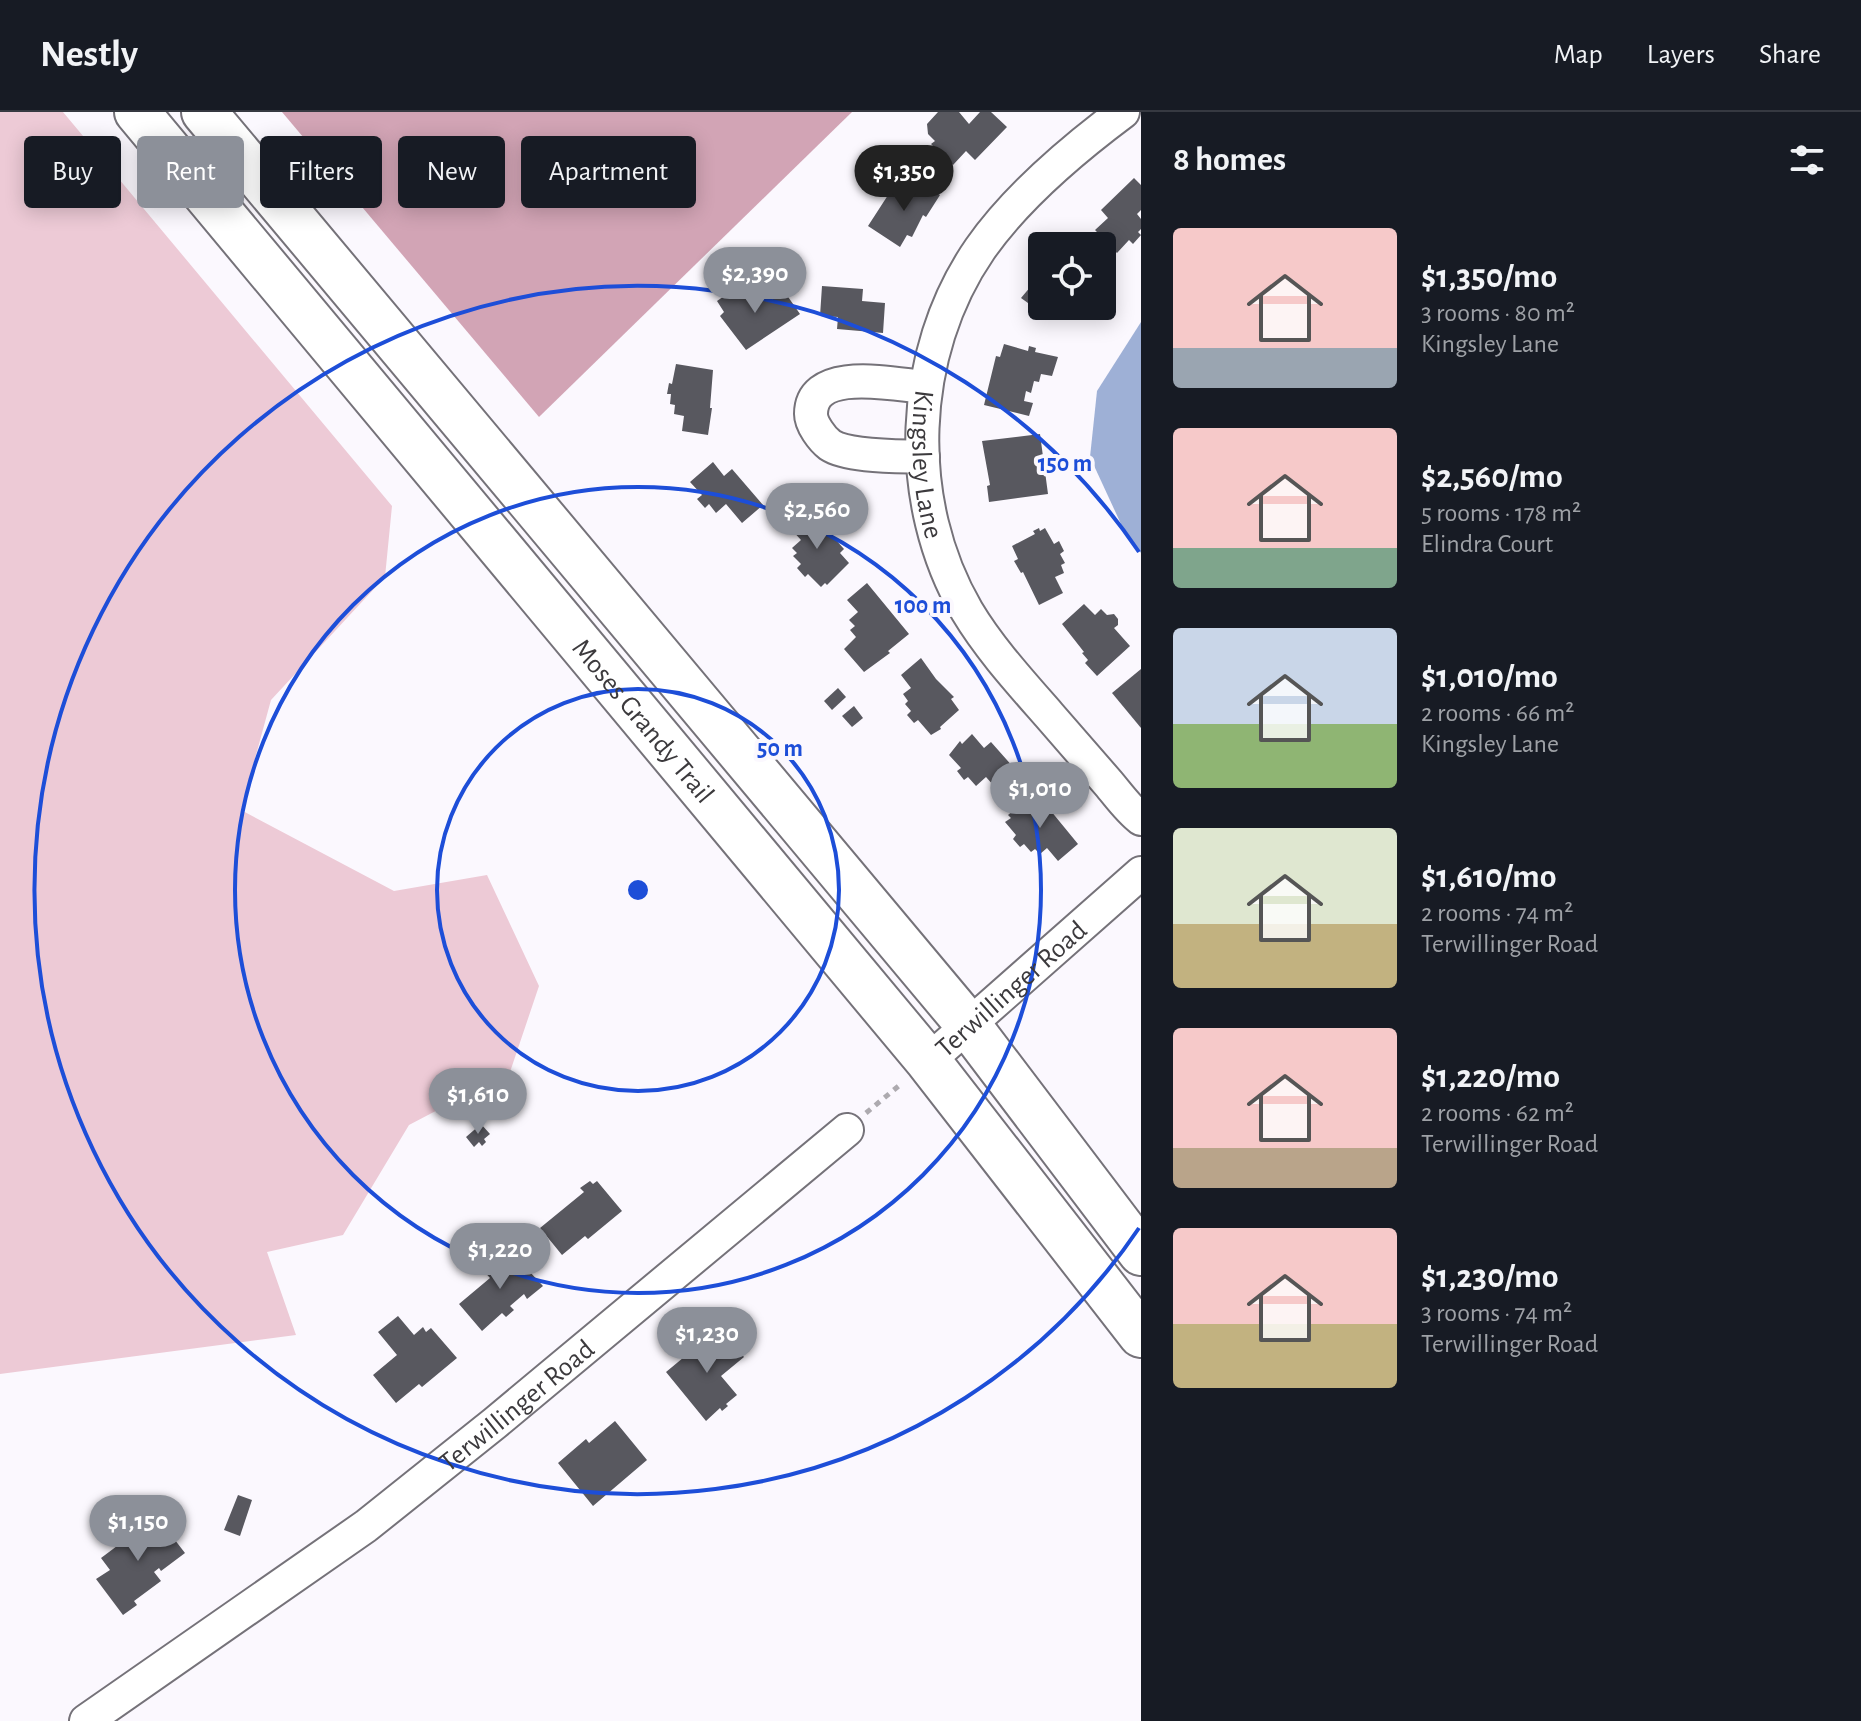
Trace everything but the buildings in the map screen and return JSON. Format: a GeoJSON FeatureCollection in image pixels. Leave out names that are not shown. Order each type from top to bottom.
{"type":"FeatureCollection","features":[{"type":"Feature","properties":{"kind":"main road","name":"Moses Grandy Trail"},"geometry":{"type":"LineString","coordinates":[[137,112],[928,1061],[1141,1335]]}},
{"type":"Feature","properties":{"kind":"main road","name":"Moses Grandy Trail"},"geometry":{"type":"LineString","coordinates":[[204,112],[969,1026],[1141,1253]]}},
{"type":"Feature","properties":{"kind":"street","name":"Kingsley Lane"},"geometry":{"type":"LineString","coordinates":[[1123,112],[1070,152],[998,226],[966,271],[938,334],[925,387],[923,457],[930,517],[952,581],[968,612],[1019,680],[1141,819]]}},
{"type":"Feature","properties":{"kind":"street"},"geometry":{"type":"LineString","coordinates":[[923,457],[852,452],[831,446],[817,431],[810,414],[816,399],[830,385],[853,380],[925,387]]}},
{"type":"Feature","properties":{"kind":"street","name":"Terwillinger Road"},"geometry":{"type":"LineString","coordinates":[[928,1061],[1141,873]]}},
{"type":"Feature","properties":{"kind":"street","name":"Terwillinger Road"},"geometry":{"type":"LineString","coordinates":[[86,1721],[366,1526],[847,1130]]}},
{"type":"Feature","properties":{"kind":"path","name":"Terwillinger Road"},"geometry":{"type":"LineString","coordinates":[[847,1130],[928,1061]]}},
{"type":"Feature","properties":{"kind":"shaded area"},"geometry":{"type":"Polygon","coordinates":[[[0,112],[63,112],[83,136],[24,136],[24,208],[121,208],[121,181],[137,201],[137,208],[143,208],[392,506],[385,577],[271,700],[241,810],[394,891],[487,875],[539,986],[510,1072],[409,1125],[343,1235],[267,1252],[296,1335],[0,1374],[0,112]]]}},
{"type":"Feature","properties":{"kind":"shaded area"},"geometry":{"type":"Polygon","coordinates":[[[282,112],[852,112],[539,417],[363,208],[382,208],[382,136],[302,136],[282,112]]]}},
{"type":"Feature","properties":{"kind":"water"},"geometry":{"type":"Polygon","coordinates":[[[1141,322],[1141,553],[1121,524],[1090,457],[1097,391],[1141,322]]]}}]}
